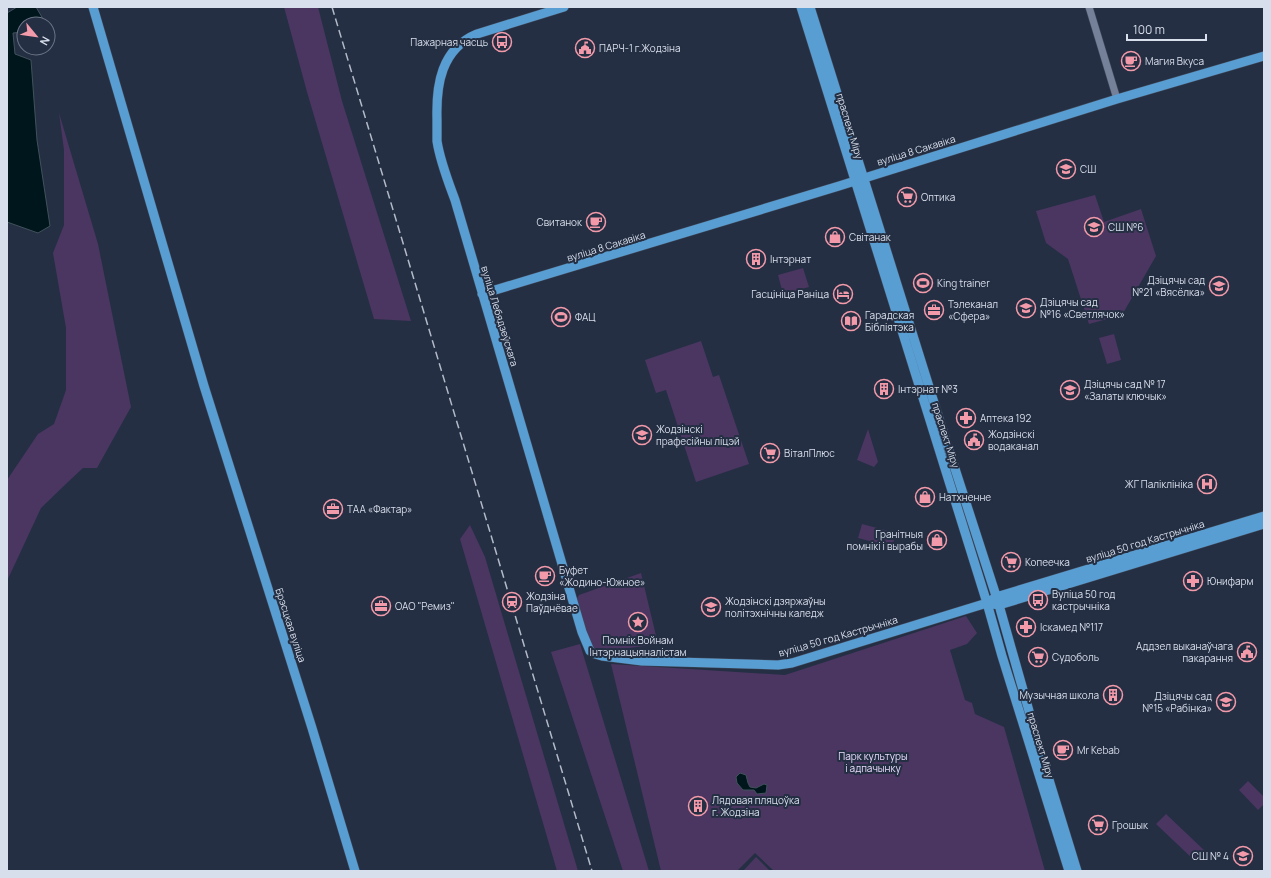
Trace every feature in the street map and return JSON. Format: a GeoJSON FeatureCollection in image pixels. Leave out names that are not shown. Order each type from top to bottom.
{"type":"FeatureCollection","features":[{"type":"Feature","properties":{"kind":"main road","name":"Брэсцкая вуліца"},"geometry":{"type":"LineString","coordinates":[[93,7],[204,386],[310,720],[354,871]]}},
{"type":"Feature","properties":{"kind":"main road","name":"вуліца Лебядзеўскага"},"geometry":{"type":"LineString","coordinates":[[564,7],[467,38],[454,50],[444,67],[437,91],[437,141],[582,632],[588,646],[595,654],[642,661]]}},
{"type":"Feature","properties":{"kind":"main road","name":"праспект Міру"},"geometry":{"type":"LineString","coordinates":[[801,7],[820,53],[939,433],[1002,656],[1077,871]]}},
{"type":"Feature","properties":{"kind":"main road","name":"праспект Міру"},"geometry":{"type":"LineString","coordinates":[[810,7],[820,53]]}},
{"type":"Feature","properties":{"kind":"main road","name":"вуліца 8 Сакавіка"},"geometry":{"type":"LineString","coordinates":[[482,294],[860,180],[1117,98],[1264,56]]}},
{"type":"Feature","properties":{"kind":"main road","name":"праспект Міру"},"geometry":{"type":"LineString","coordinates":[[939,433],[998,601],[1069,871]]}},
{"type":"Feature","properties":{"kind":"main road","name":"вуліца 50 год Кастрычніка"},"geometry":{"type":"LineString","coordinates":[[998,601],[1264,516]]}},
{"type":"Feature","properties":{"kind":"main road","name":"вуліца 50 год Кастрычніка"},"geometry":{"type":"LineString","coordinates":[[642,661],[778,665],[792,663],[987,603],[1264,524]]}},
{"type":"Feature","properties":{"kind":"street"},"geometry":{"type":"LineString","coordinates":[[1089,7],[1117,98]]}},
{"type":"Feature","properties":{"kind":"green space"},"geometry":{"type":"Polygon","coordinates":[[[284,7],[318,7],[342,101],[411,321],[374,319],[307,92],[284,7]]]}},
{"type":"Feature","properties":{"kind":"green space"},"geometry":{"type":"Polygon","coordinates":[[[59,113],[98,244],[131,407],[97,468],[83,468],[41,508],[7,581],[7,480],[38,434],[54,424],[66,390],[66,328],[53,253],[64,225],[64,150],[59,113]]]}},
{"type":"Feature","properties":{"kind":"green space"},"geometry":{"type":"Polygon","coordinates":[[[1095,195],[1104,222],[1141,209],[1156,256],[1122,315],[1089,324],[1068,259],[1046,243],[1036,211],[1095,195]]]}},
{"type":"Feature","properties":{"kind":"green space"},"geometry":{"type":"Polygon","coordinates":[[[803,268],[809,287],[783,294],[778,275],[803,268]]]}},
{"type":"Feature","properties":{"kind":"green space"},"geometry":{"type":"Polygon","coordinates":[[[1114,334],[1121,360],[1107,364],[1099,338],[1114,334]]]}},
{"type":"Feature","properties":{"kind":"green space"},"geometry":{"type":"Polygon","coordinates":[[[701,341],[713,377],[719,375],[749,464],[696,482],[666,390],[656,393],[645,360],[701,341]]]}},
{"type":"Feature","properties":{"kind":"green space"},"geometry":{"type":"Polygon","coordinates":[[[868,429],[878,462],[874,467],[857,460],[868,429]]]}},
{"type":"Feature","properties":{"kind":"green space"},"geometry":{"type":"Polygon","coordinates":[[[862,524],[896,533],[892,547],[858,538],[862,524]]]}},
{"type":"Feature","properties":{"kind":"green space"},"geometry":{"type":"Polygon","coordinates":[[[470,525],[485,557],[578,871],[557,871],[460,539],[470,525]]]}},
{"type":"Feature","properties":{"kind":"green space"},"geometry":{"type":"Polygon","coordinates":[[[641,573],[658,644],[601,652],[588,644],[576,600],[579,595],[641,573]]]}},
{"type":"Feature","properties":{"kind":"green space","name":"Парк культуры і адпачынку"},"geometry":{"type":"Polygon","coordinates":[[[966,616],[977,633],[967,644],[950,650],[965,700],[972,703],[975,714],[1004,727],[1045,871],[774,871],[755,853],[737,871],[661,871],[611,664],[785,675],[966,616]]]}},
{"type":"Feature","properties":{"kind":"green space"},"geometry":{"type":"Polygon","coordinates":[[[580,644],[649,871],[623,871],[551,652],[580,644]]]}},
{"type":"Feature","properties":{"kind":"green space"},"geometry":{"type":"Polygon","coordinates":[[[1248,781],[1264,797],[1264,804],[1258,810],[1239,790],[1248,781]]]}},
{"type":"Feature","properties":{"kind":"green space"},"geometry":{"type":"Polygon","coordinates":[[[1166,814],[1205,851],[1195,861],[1156,824],[1166,814]]]}},
{"type":"Feature","properties":{"kind":"green space"},"geometry":{"type":"Polygon","coordinates":[[[756,857],[770,871],[743,871],[756,857]]]}},
{"type":"Feature","properties":{"kind":"water"},"geometry":{"type":"Polygon","coordinates":[[[17,7],[36,7],[41,16],[16,16],[16,33],[13,33],[16,56],[31,60],[37,140],[50,226],[38,233],[7,222],[7,13],[17,7]]]}},
{"type":"Feature","properties":{"kind":"water"},"geometry":{"type":"Polygon","coordinates":[[[740,773],[746,775],[750,787],[756,788],[764,784],[767,785],[766,793],[757,794],[754,790],[743,790],[737,783],[736,777],[740,773]]]}},
{"type":"Feature","properties":{"kind":"railway"},"geometry":{"type":"LineString","coordinates":[[332,7],[592,871]]}},
{"type":"Feature","properties":{"kind":"place","name":"Пажарная часць"},"geometry":{"type":"Point","coordinates":[502,42]}},
{"type":"Feature","properties":{"kind":"place","name":"ПАРЧ-1 г.Жодзіна"},"geometry":{"type":"Point","coordinates":[585,48]}},
{"type":"Feature","properties":{"kind":"place","name":"Магия Вкуса"},"geometry":{"type":"Point","coordinates":[1131,61]}},
{"type":"Feature","properties":{"kind":"place","name":"СШ"},"geometry":{"type":"Point","coordinates":[1066,169]}},
{"type":"Feature","properties":{"kind":"place","name":"Оптика"},"geometry":{"type":"Point","coordinates":[907,197]}},
{"type":"Feature","properties":{"kind":"place","name":"Свитанок"},"geometry":{"type":"Point","coordinates":[596,222]}},
{"type":"Feature","properties":{"kind":"place","name":"СШ №6"},"geometry":{"type":"Point","coordinates":[1094,227]}},
{"type":"Feature","properties":{"kind":"place","name":"Світанак"},"geometry":{"type":"Point","coordinates":[835,237]}},
{"type":"Feature","properties":{"kind":"place","name":"Інтэрнат"},"geometry":{"type":"Point","coordinates":[756,259]}},
{"type":"Feature","properties":{"kind":"place","name":"King trainer"},"geometry":{"type":"Point","coordinates":[923,283]}},
{"type":"Feature","properties":{"kind":"place","name":"Дзіцячы сад №21 «Вясёлка»"},"geometry":{"type":"Point","coordinates":[1219,286]}},
{"type":"Feature","properties":{"kind":"place","name":"Гасцініца Раніца"},"geometry":{"type":"Point","coordinates":[843,294]}},
{"type":"Feature","properties":{"kind":"place","name":"Дзіцячы сад №16 «Светлячок»"},"geometry":{"type":"Point","coordinates":[1026,308]}},
{"type":"Feature","properties":{"kind":"place","name":"Тэлеканал «Сфера»"},"geometry":{"type":"Point","coordinates":[934,310]}},
{"type":"Feature","properties":{"kind":"place","name":"ФАЦ"},"geometry":{"type":"Point","coordinates":[561,317]}},
{"type":"Feature","properties":{"kind":"place","name":"Гарадская Бібліятэка"},"geometry":{"type":"Point","coordinates":[851,321]}},
{"type":"Feature","properties":{"kind":"place","name":"Інтэрнат №3"},"geometry":{"type":"Point","coordinates":[884,389]}},
{"type":"Feature","properties":{"kind":"place","name":"Дзіцячы сад № 17 «Залаты ключык»"},"geometry":{"type":"Point","coordinates":[1070,390]}},
{"type":"Feature","properties":{"kind":"place","name":"Аптека 192"},"geometry":{"type":"Point","coordinates":[966,418]}},
{"type":"Feature","properties":{"kind":"place","name":"Жодзінскі прафесійны ліцэй"},"geometry":{"type":"Point","coordinates":[642,435]}},
{"type":"Feature","properties":{"kind":"place","name":"Жодзінскі водаканал"},"geometry":{"type":"Point","coordinates":[974,440]}},
{"type":"Feature","properties":{"kind":"place","name":"ВіталПлюс"},"geometry":{"type":"Point","coordinates":[770,453]}},
{"type":"Feature","properties":{"kind":"place","name":"ЖГ Паліклініка"},"geometry":{"type":"Point","coordinates":[1207,484]}},
{"type":"Feature","properties":{"kind":"place","name":"Натхненне"},"geometry":{"type":"Point","coordinates":[925,497]}},
{"type":"Feature","properties":{"kind":"place","name":"ТАА «Фактар»"},"geometry":{"type":"Point","coordinates":[333,509]}},
{"type":"Feature","properties":{"kind":"place","name":"Гранітныя помнікі і вырабы"},"geometry":{"type":"Point","coordinates":[937,540]}},
{"type":"Feature","properties":{"kind":"place","name":"Копеечка"},"geometry":{"type":"Point","coordinates":[1011,562]}},
{"type":"Feature","properties":{"kind":"place","name":"Буфет «Жодино-Южное»"},"geometry":{"type":"Point","coordinates":[545,576]}},
{"type":"Feature","properties":{"kind":"place","name":"Юнифарм"},"geometry":{"type":"Point","coordinates":[1193,581]}},
{"type":"Feature","properties":{"kind":"place","name":"Вуліца 50 год кастрычніка"},"geometry":{"type":"Point","coordinates":[1038,600]}},
{"type":"Feature","properties":{"kind":"place","name":"Жодзіна Паўднёвае"},"geometry":{"type":"Point","coordinates":[512,602]}},
{"type":"Feature","properties":{"kind":"place","name":"ОАО \"Ремиз\""},"geometry":{"type":"Point","coordinates":[381,606]}},
{"type":"Feature","properties":{"kind":"place","name":"Жодзінскі дзяржаўны політэхнічны каледж"},"geometry":{"type":"Point","coordinates":[711,607]}},
{"type":"Feature","properties":{"kind":"place","name":"Помнік Войнам Інтэрнацыяналістам"},"geometry":{"type":"Point","coordinates":[638,622]}},
{"type":"Feature","properties":{"kind":"place","name":"Іскамед №117"},"geometry":{"type":"Point","coordinates":[1026,627]}},
{"type":"Feature","properties":{"kind":"place","name":"Аддзел выканаўчага пакарання"},"geometry":{"type":"Point","coordinates":[1247,652]}},
{"type":"Feature","properties":{"kind":"place","name":"Судоболь"},"geometry":{"type":"Point","coordinates":[1038,657]}},
{"type":"Feature","properties":{"kind":"place","name":"Музычная школа"},"geometry":{"type":"Point","coordinates":[1113,695]}},
{"type":"Feature","properties":{"kind":"place","name":"Дзіцячы сад №15 «Рабінка»"},"geometry":{"type":"Point","coordinates":[1226,702]}},
{"type":"Feature","properties":{"kind":"place","name":"Mr Kebab"},"geometry":{"type":"Point","coordinates":[1063,750]}},
{"type":"Feature","properties":{"kind":"place","name":"Лядовая пляцоўка г. Жодзіна"},"geometry":{"type":"Point","coordinates":[698,806]}},
{"type":"Feature","properties":{"kind":"place","name":"Грошык"},"geometry":{"type":"Point","coordinates":[1098,825]}},
{"type":"Feature","properties":{"kind":"place","name":"СШ № 4"},"geometry":{"type":"Point","coordinates":[1243,856]}}]}
